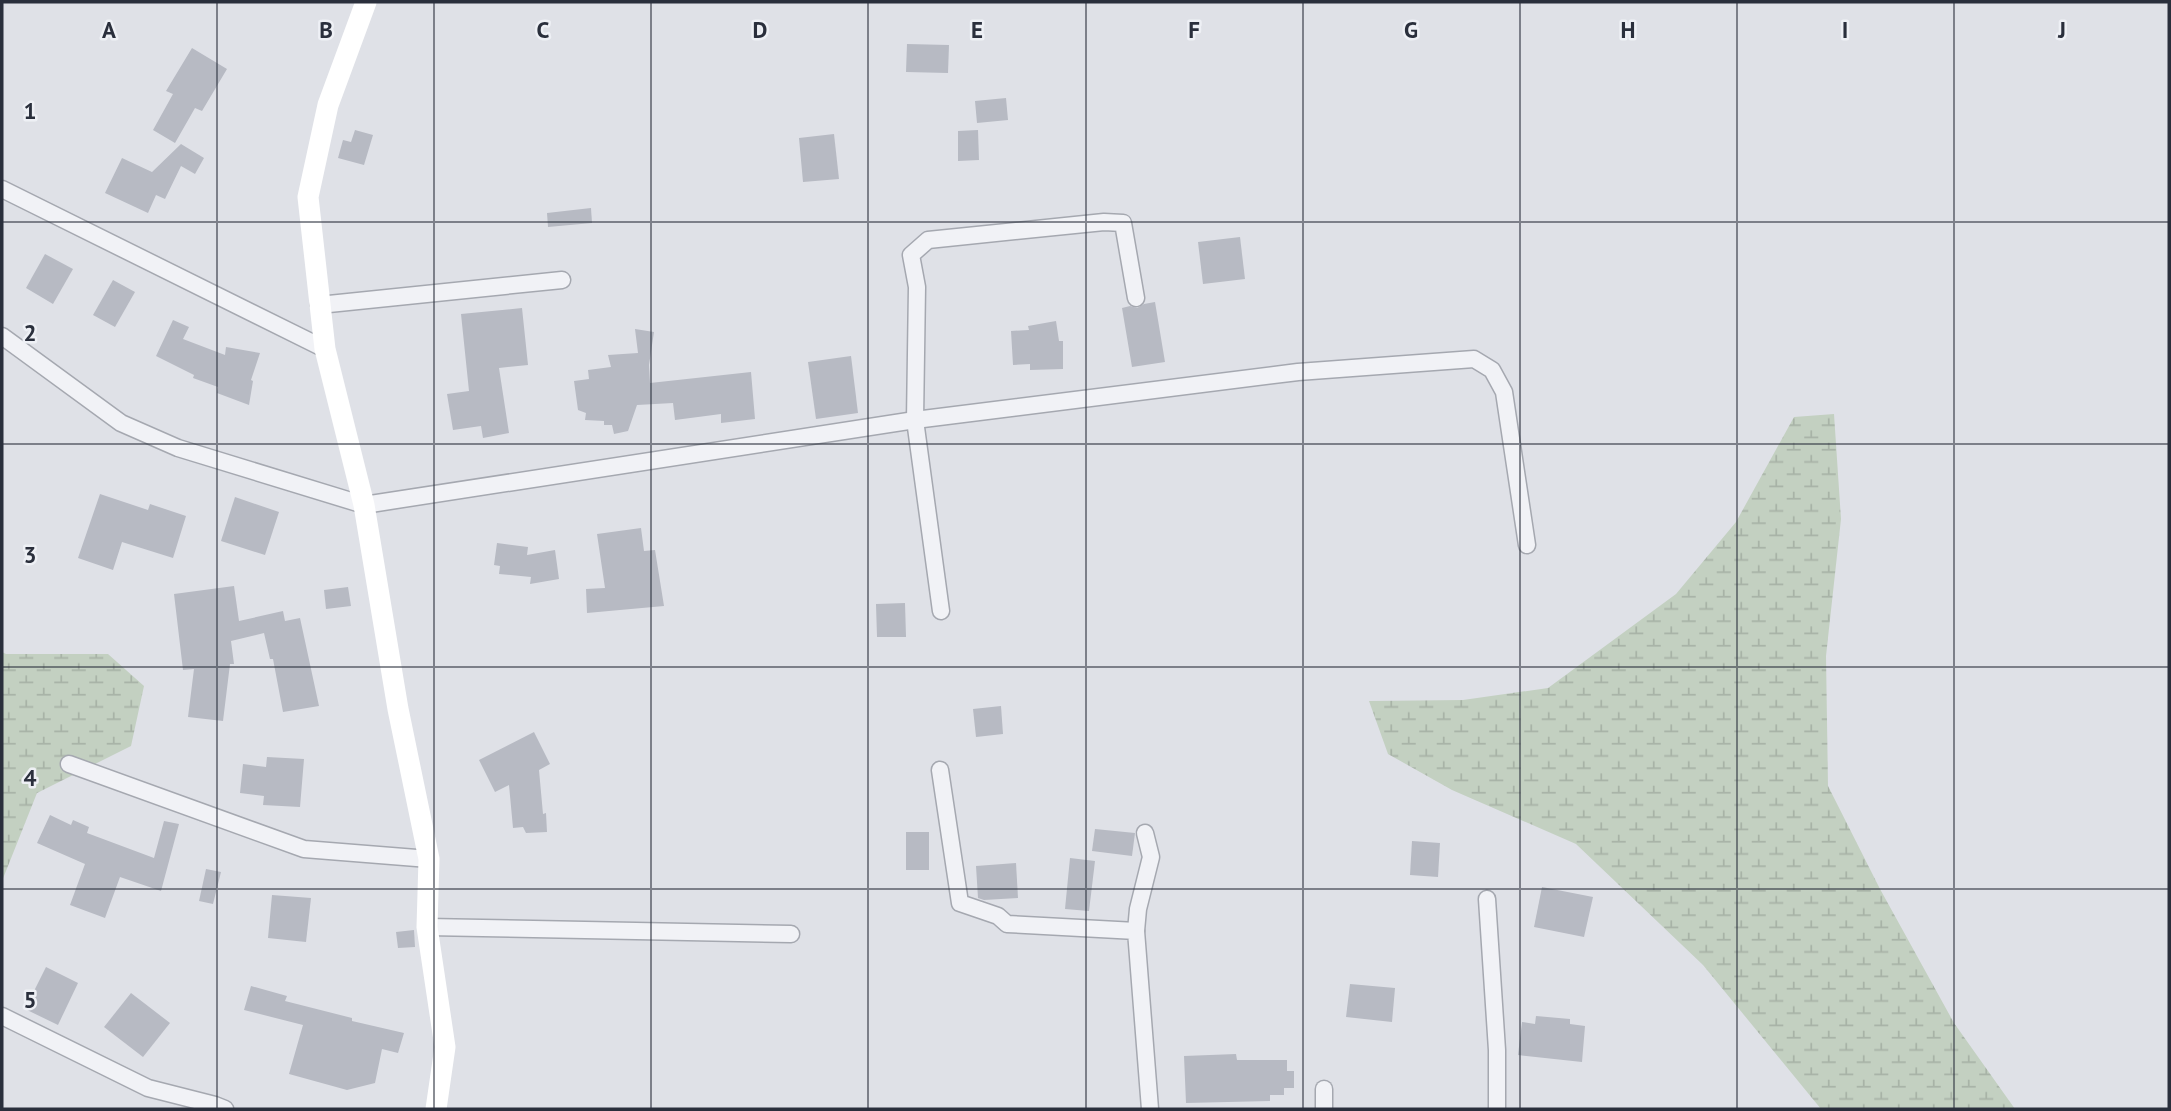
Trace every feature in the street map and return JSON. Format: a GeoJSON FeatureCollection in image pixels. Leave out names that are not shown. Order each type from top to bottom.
{"type":"FeatureCollection","features":[{"type":"Feature","properties":{"kind":"street"},"geometry":{"type":"LineString","coordinates":[[366,2],[328,105],[308,197],[325,349],[364,505],[398,709],[429,859],[427,927],[445,1047],[436,1109]]}},
{"type":"Feature","properties":{"kind":"street"},"geometry":{"type":"LineString","coordinates":[[2,189],[325,349]]}},
{"type":"Feature","properties":{"kind":"street"},"geometry":{"type":"LineString","coordinates":[[941,611],[915,420],[917,287],[911,256],[928,240],[1104,222],[1123,223],[1136,298]]}},
{"type":"Feature","properties":{"kind":"street"},"geometry":{"type":"LineString","coordinates":[[319,305],[562,280]]}},
{"type":"Feature","properties":{"kind":"street"},"geometry":{"type":"LineString","coordinates":[[2,336],[121,423],[178,448],[364,505],[915,420],[1298,372],[1474,359],[1492,370],[1504,392],[1527,545]]}},
{"type":"Feature","properties":{"kind":"street"},"geometry":{"type":"LineString","coordinates":[[69,764],[304,849],[429,859]]}},
{"type":"Feature","properties":{"kind":"street"},"geometry":{"type":"LineString","coordinates":[[940,770],[960,903],[998,916],[1007,924],[1136,931]]}},
{"type":"Feature","properties":{"kind":"street"},"geometry":{"type":"LineString","coordinates":[[1145,833],[1150,857],[1138,909],[1136,931],[1150,1109]]}},
{"type":"Feature","properties":{"kind":"street"},"geometry":{"type":"LineString","coordinates":[[1487,899],[1497,1050],[1497,1109]]}},
{"type":"Feature","properties":{"kind":"street"},"geometry":{"type":"LineString","coordinates":[[427,927],[791,934]]}},
{"type":"Feature","properties":{"kind":"street"},"geometry":{"type":"LineString","coordinates":[[2,1016],[179,1103],[215,1105],[225,1109]]}},
{"type":"Feature","properties":{"kind":"street"},"geometry":{"type":"LineString","coordinates":[[1324,1089],[1324,1109]]}},
{"type":"Feature","properties":{"kind":"green space"},"geometry":{"type":"Polygon","coordinates":[[[1834,414],[1841,519],[1826,656],[1828,786],[1880,889],[1954,1023],[2015,1109],[1821,1109],[1703,965],[1576,844],[1452,790],[1388,754],[1369,701],[1463,700],[1548,688],[1676,594],[1736,522],[1794,417],[1834,414]]]}},
{"type":"Feature","properties":{"kind":"green space"},"geometry":{"type":"Polygon","coordinates":[[[2,652],[108,654],[144,686],[131,746],[37,793],[2,881],[2,652]]]}},
{"type":"Feature","properties":{"kind":"building"},"geometry":{"type":"Polygon","coordinates":[[[907,44],[949,45],[948,73],[906,72],[907,44]]]}},
{"type":"Feature","properties":{"kind":"building"},"geometry":{"type":"Polygon","coordinates":[[[192,48],[227,69],[202,111],[195,108],[175,143],[153,130],[173,94],[166,91],[192,48]]]}},
{"type":"Feature","properties":{"kind":"building"},"geometry":{"type":"Polygon","coordinates":[[[1006,98],[1008,120],[977,123],[975,101],[1006,98]]]}},
{"type":"Feature","properties":{"kind":"building"},"geometry":{"type":"Polygon","coordinates":[[[355,130],[373,135],[364,165],[338,158],[343,140],[351,142],[355,130]]]}},
{"type":"Feature","properties":{"kind":"building"},"geometry":{"type":"Polygon","coordinates":[[[978,130],[979,160],[958,161],[958,131],[978,130]]]}},
{"type":"Feature","properties":{"kind":"building"},"geometry":{"type":"Polygon","coordinates":[[[834,134],[839,179],[803,182],[799,138],[834,134]]]}},
{"type":"Feature","properties":{"kind":"building"},"geometry":{"type":"Polygon","coordinates":[[[181,144],[204,158],[195,174],[181,166],[165,199],[156,195],[148,213],[105,193],[122,158],[152,172],[181,144]]]}},
{"type":"Feature","properties":{"kind":"building"},"geometry":{"type":"Polygon","coordinates":[[[591,208],[592,223],[548,227],[547,213],[591,208]]]}},
{"type":"Feature","properties":{"kind":"building"},"geometry":{"type":"Polygon","coordinates":[[[1240,237],[1245,279],[1203,284],[1198,242],[1240,237]]]}},
{"type":"Feature","properties":{"kind":"building"},"geometry":{"type":"Polygon","coordinates":[[[45,254],[73,269],[53,304],[26,288],[45,254]]]}},
{"type":"Feature","properties":{"kind":"building"},"geometry":{"type":"Polygon","coordinates":[[[113,280],[135,292],[115,327],[93,315],[113,280]]]}},
{"type":"Feature","properties":{"kind":"building"},"geometry":{"type":"Polygon","coordinates":[[[1155,302],[1165,362],[1132,367],[1122,308],[1137,308],[1155,302]]]}},
{"type":"Feature","properties":{"kind":"building"},"geometry":{"type":"Polygon","coordinates":[[[522,308],[528,365],[499,368],[509,433],[483,438],[481,426],[453,430],[447,394],[469,391],[461,314],[522,308]]]}},
{"type":"Feature","properties":{"kind":"building"},"geometry":{"type":"Polygon","coordinates":[[[173,320],[189,327],[183,339],[225,355],[226,347],[260,353],[251,380],[249,405],[217,393],[218,387],[193,378],[194,375],[156,356],[173,320]]]}},
{"type":"Feature","properties":{"kind":"building"},"geometry":{"type":"Polygon","coordinates":[[[1056,321],[1059,341],[1063,341],[1063,369],[1030,370],[1030,364],[1013,365],[1011,331],[1029,330],[1028,326],[1056,321]]]}},
{"type":"Feature","properties":{"kind":"building"},"geometry":{"type":"Polygon","coordinates":[[[635,329],[654,332],[649,365],[650,383],[751,372],[755,419],[721,423],[721,414],[675,420],[673,403],[637,405],[628,431],[614,434],[612,425],[604,425],[604,421],[585,420],[586,413],[578,410],[574,381],[589,379],[588,370],[611,367],[608,355],[638,353],[635,329]]]}},
{"type":"Feature","properties":{"kind":"building"},"geometry":{"type":"Polygon","coordinates":[[[851,356],[858,413],[816,419],[808,362],[851,356]]]}},
{"type":"Feature","properties":{"kind":"building"},"geometry":{"type":"Polygon","coordinates":[[[100,494],[148,510],[150,504],[186,516],[173,558],[122,542],[113,570],[78,558],[100,494]]]}},
{"type":"Feature","properties":{"kind":"building"},"geometry":{"type":"Polygon","coordinates":[[[235,497],[279,512],[265,555],[221,541],[235,497]]]}},
{"type":"Feature","properties":{"kind":"building"},"geometry":{"type":"Polygon","coordinates":[[[641,528],[644,551],[655,550],[664,606],[587,613],[586,589],[605,588],[597,534],[641,528]]]}},
{"type":"Feature","properties":{"kind":"building"},"geometry":{"type":"Polygon","coordinates":[[[497,543],[528,547],[527,555],[555,550],[559,579],[530,584],[531,577],[499,574],[500,566],[494,565],[497,543]]]}},
{"type":"Feature","properties":{"kind":"building"},"geometry":{"type":"Polygon","coordinates":[[[234,586],[239,621],[283,611],[285,621],[300,618],[319,706],[283,712],[273,659],[270,659],[264,633],[231,641],[234,664],[230,664],[223,721],[188,717],[194,669],[183,670],[174,594],[234,586]]]}},
{"type":"Feature","properties":{"kind":"building"},"geometry":{"type":"Polygon","coordinates":[[[348,587],[351,606],[326,609],[324,590],[348,587]]]}},
{"type":"Feature","properties":{"kind":"building"},"geometry":{"type":"Polygon","coordinates":[[[905,603],[906,637],[877,637],[876,604],[905,603]]]}},
{"type":"Feature","properties":{"kind":"building"},"geometry":{"type":"Polygon","coordinates":[[[1001,706],[1003,734],[976,737],[973,709],[1001,706]]]}},
{"type":"Feature","properties":{"kind":"building"},"geometry":{"type":"Polygon","coordinates":[[[534,732],[550,764],[539,770],[547,832],[526,833],[523,827],[513,828],[509,785],[495,792],[479,760],[534,732]]]}},
{"type":"Feature","properties":{"kind":"building"},"geometry":{"type":"Polygon","coordinates":[[[267,757],[304,759],[300,807],[263,805],[264,796],[240,793],[243,764],[266,767],[267,757]]]}},
{"type":"Feature","properties":{"kind":"building"},"geometry":{"type":"Polygon","coordinates":[[[50,815],[71,825],[73,820],[89,827],[87,833],[154,858],[164,821],[179,824],[161,891],[120,877],[105,918],[70,905],[85,864],[37,843],[50,815]]]}},
{"type":"Feature","properties":{"kind":"building"},"geometry":{"type":"Polygon","coordinates":[[[1095,829],[1135,833],[1132,856],[1092,851],[1095,829]]]}},
{"type":"Feature","properties":{"kind":"building"},"geometry":{"type":"Polygon","coordinates":[[[906,832],[929,832],[929,870],[906,870],[906,832]]]}},
{"type":"Feature","properties":{"kind":"building"},"geometry":{"type":"Polygon","coordinates":[[[1412,841],[1440,843],[1438,877],[1410,875],[1412,841]]]}},
{"type":"Feature","properties":{"kind":"building"},"geometry":{"type":"Polygon","coordinates":[[[1070,858],[1095,861],[1089,911],[1065,909],[1070,858]]]}},
{"type":"Feature","properties":{"kind":"building"},"geometry":{"type":"Polygon","coordinates":[[[1016,863],[1018,898],[978,898],[976,866],[1016,863]]]}},
{"type":"Feature","properties":{"kind":"building"},"geometry":{"type":"Polygon","coordinates":[[[206,869],[221,872],[213,904],[199,901],[206,869]]]}},
{"type":"Feature","properties":{"kind":"building"},"geometry":{"type":"Polygon","coordinates":[[[1542,887],[1593,897],[1584,937],[1534,927],[1542,887]]]}},
{"type":"Feature","properties":{"kind":"building"},"geometry":{"type":"Polygon","coordinates":[[[272,895],[311,898],[306,942],[268,938],[272,895]]]}},
{"type":"Feature","properties":{"kind":"building"},"geometry":{"type":"Polygon","coordinates":[[[414,930],[415,947],[398,948],[396,932],[414,930]]]}},
{"type":"Feature","properties":{"kind":"building"},"geometry":{"type":"Polygon","coordinates":[[[46,967],[78,983],[58,1025],[25,1009],[46,967]]]}},
{"type":"Feature","properties":{"kind":"building"},"geometry":{"type":"Polygon","coordinates":[[[1350,984],[1395,988],[1392,1022],[1346,1017],[1350,984]]]}},
{"type":"Feature","properties":{"kind":"building"},"geometry":{"type":"Polygon","coordinates":[[[251,986],[287,996],[285,1001],[404,1033],[398,1053],[382,1049],[375,1083],[347,1090],[289,1074],[303,1025],[244,1010],[251,986]]]}},
{"type":"Feature","properties":{"kind":"building"},"geometry":{"type":"Polygon","coordinates":[[[131,993],[170,1023],[143,1057],[104,1027],[131,993]]]}},
{"type":"Feature","properties":{"kind":"building"},"geometry":{"type":"Polygon","coordinates":[[[1536,1016],[1570,1019],[1570,1024],[1585,1026],[1582,1062],[1518,1055],[1522,1022],[1535,1024],[1536,1016]]]}},
{"type":"Feature","properties":{"kind":"building"},"geometry":{"type":"Polygon","coordinates":[[[1236,1054],[1237,1060],[1287,1060],[1287,1071],[1294,1071],[1294,1088],[1284,1088],[1284,1095],[1270,1095],[1270,1101],[1186,1103],[1184,1056],[1236,1054]]]}}]}
